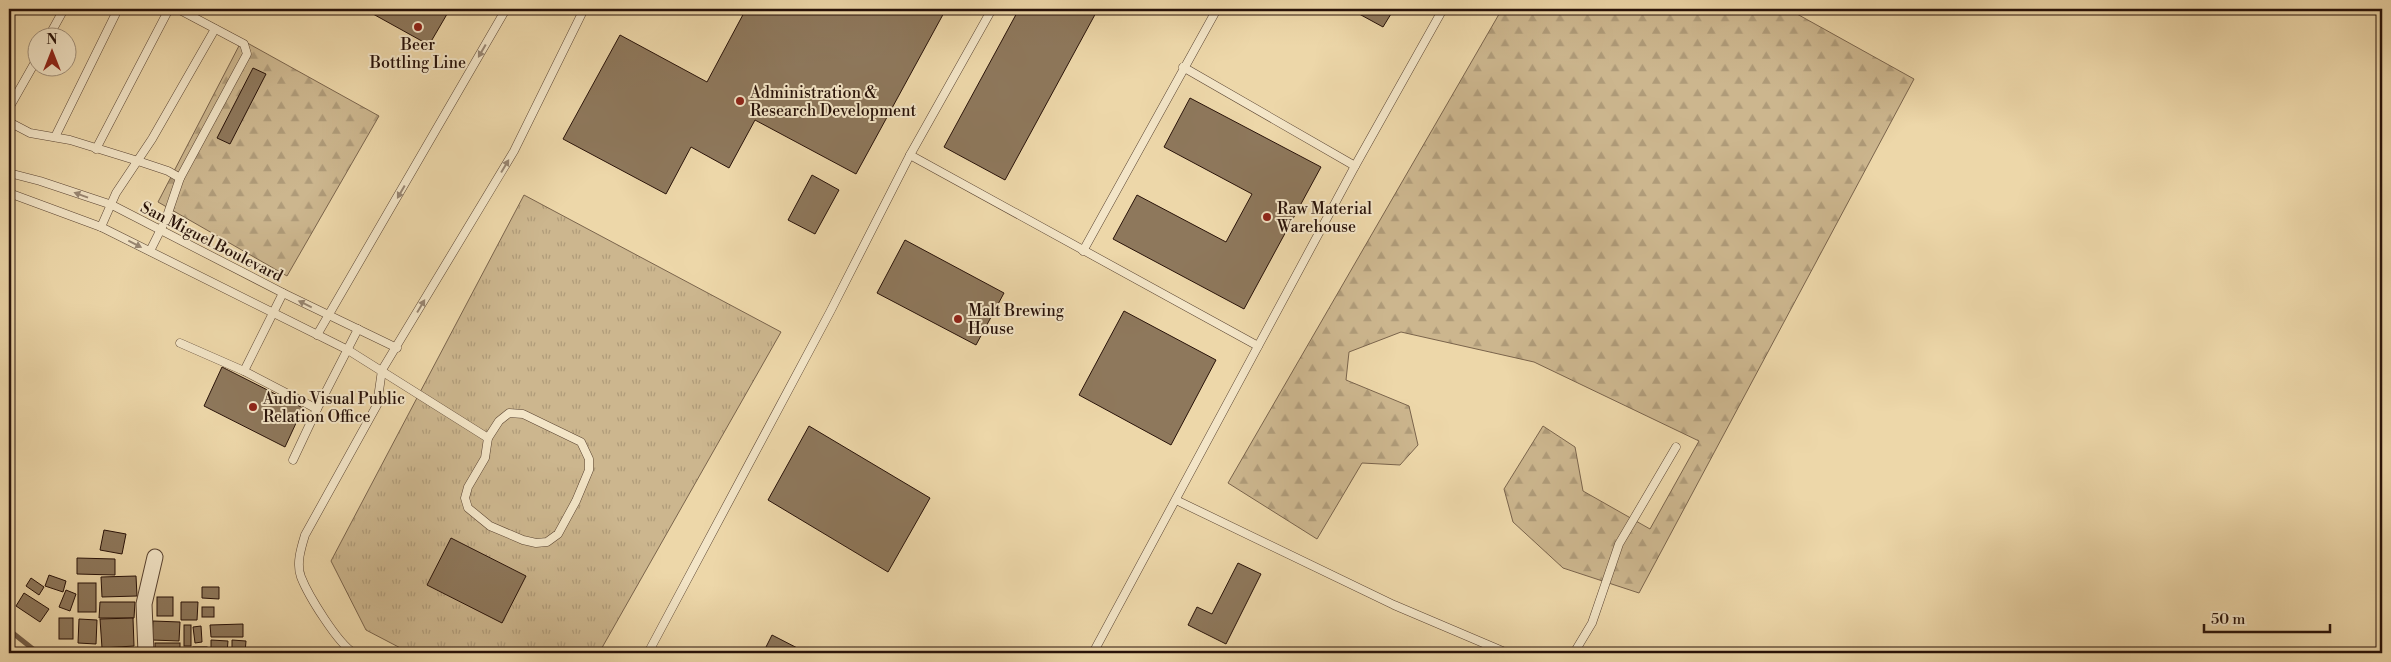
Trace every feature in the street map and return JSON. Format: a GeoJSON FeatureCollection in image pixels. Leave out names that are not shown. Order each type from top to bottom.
{"type":"FeatureCollection","features":[{"type":"Feature","properties":{"kind":"street"},"geometry":{"type":"LineString","coordinates":[[146,653],[144,604],[155,557]]}},
{"type":"Feature","properties":{"kind":"lane"},"geometry":{"type":"LineString","coordinates":[[54,28],[64,9]]}},
{"type":"Feature","properties":{"kind":"lane"},"geometry":{"type":"LineString","coordinates":[[55,136],[118,9]]}},
{"type":"Feature","properties":{"kind":"lane"},"geometry":{"type":"LineString","coordinates":[[96,150],[169,9]]}},
{"type":"Feature","properties":{"kind":"lane"},"geometry":{"type":"LineString","coordinates":[[150,251],[180,178],[205,136],[246,54],[244,44],[178,9]]}},
{"type":"Feature","properties":{"kind":"lane"},"geometry":{"type":"LineString","coordinates":[[317,335],[506,9]]}},
{"type":"Feature","properties":{"kind":"lane"},"geometry":{"type":"LineString","coordinates":[[354,653],[348,650],[327,623],[301,577],[299,556],[305,536],[377,405],[382,370],[514,151],[584,9]]}},
{"type":"Feature","properties":{"kind":"lane"},"geometry":{"type":"LineString","coordinates":[[648,653],[830,312],[910,155],[992,9]]}},
{"type":"Feature","properties":{"kind":"lane"},"geometry":{"type":"LineString","coordinates":[[1083,251],[1183,67],[1217,9]]}},
{"type":"Feature","properties":{"kind":"lane"},"geometry":{"type":"LineString","coordinates":[[1093,653],[1355,166],[1442,9]]}},
{"type":"Feature","properties":{"kind":"lane"},"geometry":{"type":"LineString","coordinates":[[102,227],[116,193],[138,161],[215,29]]}},
{"type":"Feature","properties":{"kind":"lane"},"geometry":{"type":"LineString","coordinates":[[1183,67],[1355,166]]}},
{"type":"Feature","properties":{"kind":"lane"},"geometry":{"type":"LineString","coordinates":[[9,108],[28,75]]}},
{"type":"Feature","properties":{"kind":"lane"},"geometry":{"type":"LineString","coordinates":[[9,122],[30,133],[55,136],[168,171],[180,178]]}},
{"type":"Feature","properties":{"kind":"lane"},"geometry":{"type":"LineString","coordinates":[[910,155],[1258,346]]}},
{"type":"Feature","properties":{"kind":"lane","name":"San Miguel Boulevard"},"geometry":{"type":"LineString","coordinates":[[9,173],[40,180],[112,205],[328,316],[396,348]]}},
{"type":"Feature","properties":{"kind":"lane"},"geometry":{"type":"LineString","coordinates":[[9,193],[102,227],[348,350],[488,438]]}},
{"type":"Feature","properties":{"kind":"lane"},"geometry":{"type":"LineString","coordinates":[[244,371],[283,293]]}},
{"type":"Feature","properties":{"kind":"lane"},"geometry":{"type":"LineString","coordinates":[[293,460],[358,329]]}},
{"type":"Feature","properties":{"kind":"lane"},"geometry":{"type":"LineString","coordinates":[[180,343],[244,371],[317,409]]}},
{"type":"Feature","properties":{"kind":"lane"},"geometry":{"type":"LineString","coordinates":[[509,413],[523,414],[581,442],[590,459],[590,470],[558,534],[547,542],[536,543],[523,540],[490,526],[468,508],[465,498],[468,487],[485,458],[488,438],[499,421],[509,413]]}},
{"type":"Feature","properties":{"kind":"lane"},"geometry":{"type":"LineString","coordinates":[[1574,653],[1592,623],[1623,536],[1676,447]]}},
{"type":"Feature","properties":{"kind":"lane"},"geometry":{"type":"LineString","coordinates":[[1176,500],[1394,605],[1507,653]]}},
{"type":"Feature","properties":{"kind":"green space"},"geometry":{"type":"Polygon","coordinates":[[[1502,9],[1788,9],[1914,79],[1639,593],[1563,568],[1513,522],[1504,489],[1543,426],[1575,447],[1583,491],[1650,529],[1699,441],[1534,362],[1401,332],[1349,352],[1346,380],[1409,406],[1418,445],[1400,465],[1362,463],[1317,539],[1228,483],[1502,9]]]}},
{"type":"Feature","properties":{"kind":"green space"},"geometry":{"type":"Polygon","coordinates":[[[242,40],[379,116],[287,276],[158,202],[242,40]]]}},
{"type":"Feature","properties":{"kind":"green space"},"geometry":{"type":"Polygon","coordinates":[[[524,195],[781,332],[599,653],[410,653],[366,630],[331,561],[524,195]]]}},
{"type":"Feature","properties":{"kind":"building","name":"Beer Bottling Line"},"geometry":{"type":"Polygon","coordinates":[[[364,9],[450,9],[429,45],[364,9]]]}},
{"type":"Feature","properties":{"kind":"building","name":"Administration & Research Development"},"geometry":{"type":"Polygon","coordinates":[[[746,9],[946,9],[856,174],[755,120],[729,168],[691,147],[666,194],[563,139],[620,35],[707,82],[746,9]]]}},
{"type":"Feature","properties":{"kind":"building"},"geometry":{"type":"Polygon","coordinates":[[[1019,9],[1098,9],[1005,180],[944,147],[1019,9]]]}},
{"type":"Feature","properties":{"kind":"building"},"geometry":{"type":"Polygon","coordinates":[[[1350,9],[1394,9],[1383,27],[1350,9]]]}},
{"type":"Feature","properties":{"kind":"building"},"geometry":{"type":"Polygon","coordinates":[[[253,68],[266,74],[230,144],[217,138],[253,68]]]}},
{"type":"Feature","properties":{"kind":"building","name":"Raw Material Warehouse"},"geometry":{"type":"Polygon","coordinates":[[[1190,98],[1321,167],[1244,309],[1113,239],[1137,195],[1226,242],[1252,194],[1164,147],[1190,98]]]}},
{"type":"Feature","properties":{"kind":"building"},"geometry":{"type":"Polygon","coordinates":[[[812,175],[839,190],[815,234],[788,220],[812,175]]]}},
{"type":"Feature","properties":{"kind":"building","name":"Malt Brewing House"},"geometry":{"type":"Polygon","coordinates":[[[905,240],[1004,293],[976,345],[877,293],[905,240]]]}},
{"type":"Feature","properties":{"kind":"building"},"geometry":{"type":"Polygon","coordinates":[[[1124,311],[1216,360],[1171,445],[1079,395],[1124,311]]]}},
{"type":"Feature","properties":{"kind":"building","name":"Audio Visual Public Relation Office"},"geometry":{"type":"Polygon","coordinates":[[[222,367],[303,408],[285,447],[204,406],[222,367]]]}},
{"type":"Feature","properties":{"kind":"building"},"geometry":{"type":"Polygon","coordinates":[[[809,426],[930,498],[888,572],[768,500],[809,426]]]}},
{"type":"Feature","properties":{"kind":"building"},"geometry":{"type":"Polygon","coordinates":[[[104,530],[126,534],[122,554],[100,550],[104,530]]]}},
{"type":"Feature","properties":{"kind":"building"},"geometry":{"type":"Polygon","coordinates":[[[451,538],[526,576],[502,623],[427,585],[451,538]]]}},
{"type":"Feature","properties":{"kind":"building"},"geometry":{"type":"Polygon","coordinates":[[[77,558],[115,559],[115,575],[77,574],[77,558]]]}},
{"type":"Feature","properties":{"kind":"building"},"geometry":{"type":"Polygon","coordinates":[[[1238,563],[1261,574],[1226,644],[1188,625],[1197,607],[1212,614],[1238,563]]]}},
{"type":"Feature","properties":{"kind":"building"},"geometry":{"type":"Polygon","coordinates":[[[49,575],[66,581],[63,592],[45,586],[49,575]]]}},
{"type":"Feature","properties":{"kind":"building"},"geometry":{"type":"Polygon","coordinates":[[[136,576],[137,596],[102,597],[101,577],[136,576]]]}},
{"type":"Feature","properties":{"kind":"building"},"geometry":{"type":"Polygon","coordinates":[[[31,578],[44,587],[39,595],[26,586],[31,578]]]}},
{"type":"Feature","properties":{"kind":"building"},"geometry":{"type":"Polygon","coordinates":[[[78,583],[96,583],[96,612],[78,612],[78,583]]]}},
{"type":"Feature","properties":{"kind":"building"},"geometry":{"type":"Polygon","coordinates":[[[202,587],[219,587],[219,599],[202,598],[202,587]]]}},
{"type":"Feature","properties":{"kind":"building"},"geometry":{"type":"Polygon","coordinates":[[[66,590],[76,594],[70,611],[59,607],[66,590]]]}},
{"type":"Feature","properties":{"kind":"building"},"geometry":{"type":"Polygon","coordinates":[[[24,593],[49,609],[40,622],[16,606],[24,593]]]}},
{"type":"Feature","properties":{"kind":"building"},"geometry":{"type":"Polygon","coordinates":[[[157,597],[173,597],[173,616],[157,616],[157,597]]]}},
{"type":"Feature","properties":{"kind":"building"},"geometry":{"type":"Polygon","coordinates":[[[100,602],[135,602],[134,618],[99,618],[100,602]]]}},
{"type":"Feature","properties":{"kind":"building"},"geometry":{"type":"Polygon","coordinates":[[[181,602],[198,602],[197,620],[181,620],[181,602]]]}},
{"type":"Feature","properties":{"kind":"building"},"geometry":{"type":"Polygon","coordinates":[[[202,607],[214,607],[214,617],[202,617],[202,607]]]}},
{"type":"Feature","properties":{"kind":"building"},"geometry":{"type":"Polygon","coordinates":[[[59,618],[73,618],[73,639],[59,639],[59,618]]]}},
{"type":"Feature","properties":{"kind":"building"},"geometry":{"type":"Polygon","coordinates":[[[133,618],[134,646],[102,648],[100,619],[133,618]]]}},
{"type":"Feature","properties":{"kind":"building"},"geometry":{"type":"Polygon","coordinates":[[[79,619],[97,620],[96,644],[78,643],[79,619]]]}},
{"type":"Feature","properties":{"kind":"building"},"geometry":{"type":"Polygon","coordinates":[[[153,621],[180,622],[179,641],[152,640],[153,621]]]}},
{"type":"Feature","properties":{"kind":"building"},"geometry":{"type":"Polygon","coordinates":[[[243,624],[243,637],[211,637],[210,625],[243,624]]]}},
{"type":"Feature","properties":{"kind":"building"},"geometry":{"type":"Polygon","coordinates":[[[184,625],[191,625],[191,646],[184,646],[184,625]]]}},
{"type":"Feature","properties":{"kind":"building"},"geometry":{"type":"Polygon","coordinates":[[[201,626],[202,642],[195,643],[193,627],[201,626]]]}},
{"type":"Feature","properties":{"kind":"building"},"geometry":{"type":"Polygon","coordinates":[[[772,635],[807,653],[763,653],[772,635]]]}},
{"type":"Feature","properties":{"kind":"building"},"geometry":{"type":"Polygon","coordinates":[[[211,640],[228,641],[227,653],[211,653],[211,640]]]}},
{"type":"Feature","properties":{"kind":"building"},"geometry":{"type":"Polygon","coordinates":[[[232,640],[246,641],[245,653],[232,653],[232,640]]]}},
{"type":"Feature","properties":{"kind":"building"},"geometry":{"type":"Polygon","coordinates":[[[155,643],[180,643],[180,653],[155,653],[155,643]]]}},
{"type":"Feature","properties":{"kind":"building"},"geometry":{"type":"Polygon","coordinates":[[[193,647],[207,647],[207,653],[193,653],[193,647]]]}},
{"type":"Feature","properties":{"kind":"waterway"},"geometry":{"type":"LineString","coordinates":[[9,630],[38,653]]}},
{"type":"Feature","properties":{"kind":"place","name":"Beer Bottling Line"},"geometry":{"type":"Point","coordinates":[418,27]}},
{"type":"Feature","properties":{"kind":"place","name":"Administration & Research Development"},"geometry":{"type":"Point","coordinates":[740,101]}},
{"type":"Feature","properties":{"kind":"place","name":"Raw Material Warehouse"},"geometry":{"type":"Point","coordinates":[1267,217]}},
{"type":"Feature","properties":{"kind":"place","name":"Malt Brewing House"},"geometry":{"type":"Point","coordinates":[958,319]}},
{"type":"Feature","properties":{"kind":"place","name":"Audio Visual Public Relation Office"},"geometry":{"type":"Point","coordinates":[253,407]}}]}
